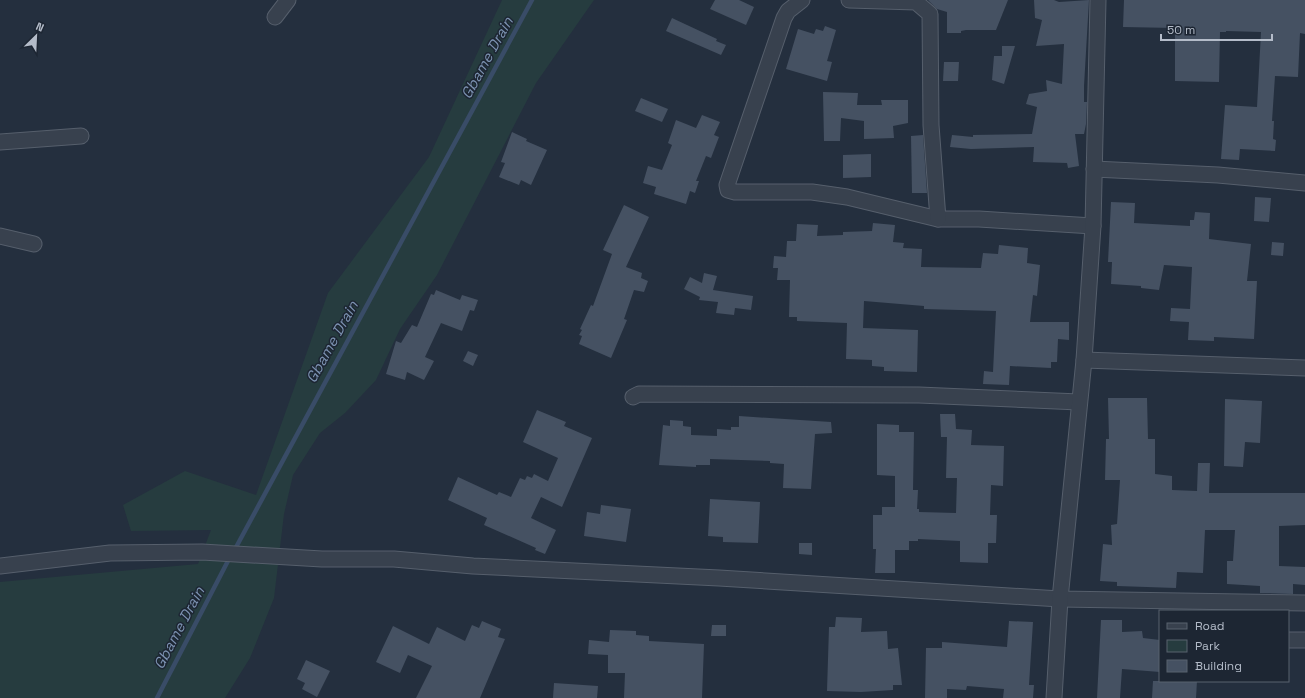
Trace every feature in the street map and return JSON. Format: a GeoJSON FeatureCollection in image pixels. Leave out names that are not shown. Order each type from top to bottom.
{"type":"FeatureCollection","features":[{"type":"Feature","properties":{"kind":"street"},"geometry":{"type":"LineString","coordinates":[[275,17],[288,0]]}},
{"type":"Feature","properties":{"kind":"street"},"geometry":{"type":"LineString","coordinates":[[802,0],[788,11],[784,18],[727,186],[728,190],[812,192],[847,197],[938,219],[979,219],[1093,226]]}},
{"type":"Feature","properties":{"kind":"street"},"geometry":{"type":"LineString","coordinates":[[849,0],[916,2],[930,14],[931,124],[938,219]]}},
{"type":"Feature","properties":{"kind":"street"},"geometry":{"type":"LineString","coordinates":[[1054,698],[1060,599],[1084,360],[1093,226],[1098,0]]}},
{"type":"Feature","properties":{"kind":"street"},"geometry":{"type":"LineString","coordinates":[[0,142],[81,136]]}},
{"type":"Feature","properties":{"kind":"street"},"geometry":{"type":"LineString","coordinates":[[1094,169],[1218,175],[1305,183]]}},
{"type":"Feature","properties":{"kind":"street"},"geometry":{"type":"LineString","coordinates":[[0,236],[34,244]]}},
{"type":"Feature","properties":{"kind":"street"},"geometry":{"type":"LineString","coordinates":[[1084,360],[1305,368]]}},
{"type":"Feature","properties":{"kind":"street"},"geometry":{"type":"LineString","coordinates":[[633,397],[639,394],[919,395],[1079,402]]}},
{"type":"Feature","properties":{"kind":"street"},"geometry":{"type":"LineString","coordinates":[[0,566],[110,554],[202,552],[322,559],[394,559],[1060,599],[1221,607],[1305,604]]}},
{"type":"Feature","properties":{"kind":"street"},"geometry":{"type":"LineString","coordinates":[[1289,640],[1305,640]]}},
{"type":"Feature","properties":{"kind":"green space"},"geometry":{"type":"Polygon","coordinates":[[[502,0],[594,0],[536,83],[437,275],[400,329],[376,380],[345,413],[320,433],[293,475],[284,514],[274,598],[250,658],[225,698],[0,698],[0,582],[198,564],[211,530],[131,531],[123,505],[185,471],[256,495],[328,293],[429,157],[502,0]]]}},
{"type":"Feature","properties":{"kind":"building"},"geometry":{"type":"Polygon","coordinates":[[[715,0],[739,0],[754,7],[746,25],[710,9],[715,0]]]}},
{"type":"Feature","properties":{"kind":"building"},"geometry":{"type":"Polygon","coordinates":[[[928,0],[1008,0],[996,30],[966,30],[961,31],[961,33],[947,33],[947,12],[937,9],[928,0]]]}},
{"type":"Feature","properties":{"kind":"building"},"geometry":{"type":"Polygon","coordinates":[[[1034,0],[1054,0],[1059,2],[1089,0],[1084,86],[1084,102],[1087,102],[1086,124],[1084,134],[1075,134],[1079,166],[1068,168],[1067,163],[1033,162],[1034,147],[971,149],[950,147],[952,135],[973,137],[973,135],[1032,134],[1037,107],[1026,104],[1029,94],[1047,91],[1046,80],[1062,84],[1064,44],[1036,46],[1042,20],[1035,18],[1034,0]]]}},
{"type":"Feature","properties":{"kind":"building"},"geometry":{"type":"Polygon","coordinates":[[[1124,0],[1305,0],[1305,34],[1300,33],[1298,77],[1275,76],[1272,121],[1274,121],[1273,139],[1276,140],[1275,151],[1240,149],[1239,160],[1221,159],[1225,105],[1257,107],[1261,32],[1220,32],[1219,82],[1175,81],[1175,28],[1123,27],[1124,0]]]}},
{"type":"Feature","properties":{"kind":"building"},"geometry":{"type":"Polygon","coordinates":[[[672,18],[717,39],[716,41],[726,45],[721,55],[666,31],[672,18]]]}},
{"type":"Feature","properties":{"kind":"building"},"geometry":{"type":"Polygon","coordinates":[[[825,26],[836,30],[827,61],[832,62],[827,81],[786,69],[798,29],[814,34],[816,29],[823,31],[825,26]]]}},
{"type":"Feature","properties":{"kind":"building"},"geometry":{"type":"Polygon","coordinates":[[[1002,46],[1015,46],[1004,84],[992,80],[994,56],[1002,56],[1002,46]]]}},
{"type":"Feature","properties":{"kind":"building"},"geometry":{"type":"Polygon","coordinates":[[[944,62],[959,62],[958,81],[943,81],[944,62]]]}},
{"type":"Feature","properties":{"kind":"building"},"geometry":{"type":"Polygon","coordinates":[[[823,92],[858,93],[857,105],[882,105],[881,100],[908,100],[908,123],[893,126],[894,138],[864,139],[864,121],[841,118],[840,141],[824,141],[823,92]]]}},
{"type":"Feature","properties":{"kind":"building"},"geometry":{"type":"Polygon","coordinates":[[[641,98],[668,109],[662,122],[635,111],[641,98]]]}},
{"type":"Feature","properties":{"kind":"building"},"geometry":{"type":"Polygon","coordinates":[[[702,115],[720,122],[714,135],[719,137],[711,158],[706,156],[696,181],[699,181],[695,193],[690,191],[686,204],[654,194],[656,187],[643,183],[648,166],[662,170],[672,145],[668,143],[676,120],[696,128],[702,115]]]}},
{"type":"Feature","properties":{"kind":"building"},"geometry":{"type":"Polygon","coordinates":[[[512,132],[527,139],[526,141],[547,150],[531,185],[521,180],[519,185],[499,177],[505,163],[501,162],[512,132]]]}},
{"type":"Feature","properties":{"kind":"building"},"geometry":{"type":"Polygon","coordinates":[[[923,135],[927,193],[912,193],[911,136],[923,135]]]}},
{"type":"Feature","properties":{"kind":"building"},"geometry":{"type":"Polygon","coordinates":[[[871,154],[871,177],[843,178],[843,155],[871,154]]]}},
{"type":"Feature","properties":{"kind":"building"},"geometry":{"type":"Polygon","coordinates":[[[1255,197],[1271,198],[1269,222],[1254,221],[1255,197]]]}},
{"type":"Feature","properties":{"kind":"building"},"geometry":{"type":"Polygon","coordinates":[[[1111,202],[1135,203],[1134,223],[1190,226],[1190,220],[1194,220],[1195,212],[1210,213],[1209,239],[1251,244],[1247,281],[1257,281],[1254,339],[1214,337],[1214,341],[1188,340],[1189,322],[1170,321],[1171,308],[1190,309],[1192,267],[1164,265],[1159,290],[1141,288],[1141,286],[1111,284],[1112,262],[1108,262],[1111,202]]]}},
{"type":"Feature","properties":{"kind":"building"},"geometry":{"type":"Polygon","coordinates":[[[624,205],[649,217],[626,267],[642,273],[641,278],[648,281],[644,292],[634,290],[624,319],[627,320],[611,358],[579,344],[582,336],[579,335],[582,330],[580,329],[591,305],[593,306],[612,254],[603,250],[624,205]]]}},
{"type":"Feature","properties":{"kind":"building"},"geometry":{"type":"Polygon","coordinates":[[[873,223],[895,225],[893,242],[904,243],[903,248],[922,249],[921,267],[981,268],[983,253],[998,254],[999,245],[1028,248],[1027,263],[1040,265],[1037,296],[1033,295],[1030,322],[1069,322],[1069,340],[1058,339],[1057,362],[1051,362],[1051,368],[1010,366],[1009,385],[983,384],[984,371],[993,372],[996,311],[924,309],[924,306],[864,301],[863,328],[918,330],[917,372],[884,371],[884,367],[872,366],[872,360],[846,359],[847,323],[797,321],[797,317],[789,317],[790,280],[777,280],[778,268],[773,268],[774,256],[786,257],[787,241],[796,241],[797,224],[818,225],[817,236],[843,235],[843,232],[872,231],[873,223]]]}},
{"type":"Feature","properties":{"kind":"building"},"geometry":{"type":"Polygon","coordinates":[[[1272,242],[1284,243],[1283,256],[1271,255],[1272,242]]]}},
{"type":"Feature","properties":{"kind":"building"},"geometry":{"type":"Polygon","coordinates":[[[704,273],[717,276],[713,290],[753,296],[751,310],[735,308],[734,315],[716,313],[718,302],[699,300],[700,297],[684,289],[690,277],[702,283],[704,273]]]}},
{"type":"Feature","properties":{"kind":"building"},"geometry":{"type":"Polygon","coordinates":[[[436,290],[460,300],[462,295],[478,300],[474,311],[470,310],[462,331],[441,323],[425,357],[434,361],[424,380],[407,372],[405,380],[386,374],[396,341],[401,343],[412,325],[417,327],[431,294],[434,295],[436,290]]]}},
{"type":"Feature","properties":{"kind":"building"},"geometry":{"type":"Polygon","coordinates":[[[468,351],[478,355],[473,366],[463,361],[468,351]]]}},
{"type":"Feature","properties":{"kind":"building"},"geometry":{"type":"Polygon","coordinates":[[[1108,398],[1147,398],[1148,439],[1155,439],[1155,474],[1172,476],[1172,490],[1197,491],[1198,463],[1210,463],[1209,493],[1305,493],[1305,525],[1279,526],[1279,566],[1305,567],[1305,585],[1293,584],[1293,594],[1260,593],[1260,586],[1227,584],[1227,561],[1233,561],[1235,530],[1205,530],[1203,573],[1177,572],[1176,588],[1117,586],[1117,582],[1100,581],[1103,544],[1112,545],[1111,525],[1117,524],[1120,480],[1105,480],[1106,439],[1109,439],[1108,398]]]}},
{"type":"Feature","properties":{"kind":"building"},"geometry":{"type":"Polygon","coordinates":[[[1225,399],[1262,401],[1260,443],[1245,442],[1243,467],[1224,466],[1225,399]]]}},
{"type":"Feature","properties":{"kind":"building"},"geometry":{"type":"Polygon","coordinates":[[[537,410],[566,422],[564,426],[592,438],[562,507],[541,497],[531,518],[556,530],[545,554],[535,550],[536,548],[484,525],[487,518],[448,500],[458,477],[497,495],[499,492],[511,497],[520,478],[525,480],[527,476],[532,478],[534,474],[548,481],[558,458],[523,442],[537,410]]]}},
{"type":"Feature","properties":{"kind":"building"},"geometry":{"type":"Polygon","coordinates":[[[940,414],[955,414],[956,429],[972,430],[971,445],[1004,446],[1003,486],[991,485],[990,515],[997,515],[996,543],[988,543],[988,563],[960,562],[960,541],[918,539],[918,541],[909,541],[909,550],[895,550],[895,573],[875,573],[876,549],[873,549],[873,515],[882,515],[882,507],[895,507],[895,476],[877,475],[877,424],[899,425],[899,432],[914,432],[913,490],[918,490],[917,509],[919,509],[919,512],[956,513],[957,478],[946,478],[947,437],[941,437],[940,414]]]}},
{"type":"Feature","properties":{"kind":"building"},"geometry":{"type":"Polygon","coordinates":[[[739,416],[831,422],[832,433],[815,434],[811,489],[783,488],[784,464],[770,463],[770,461],[710,459],[710,465],[696,465],[696,467],[659,465],[663,425],[670,426],[670,420],[683,421],[683,426],[691,427],[691,435],[717,436],[717,429],[731,430],[731,427],[739,427],[739,416]]]}},
{"type":"Feature","properties":{"kind":"building"},"geometry":{"type":"Polygon","coordinates":[[[710,499],[760,502],[758,543],[723,542],[723,537],[708,536],[710,499]]]}},
{"type":"Feature","properties":{"kind":"building"},"geometry":{"type":"Polygon","coordinates":[[[601,505],[631,509],[626,542],[584,536],[587,512],[600,514],[601,505]]]}},
{"type":"Feature","properties":{"kind":"building"},"geometry":{"type":"Polygon","coordinates":[[[799,543],[812,543],[812,555],[799,554],[799,543]]]}},
{"type":"Feature","properties":{"kind":"building"},"geometry":{"type":"Polygon","coordinates":[[[836,617],[862,618],[861,632],[887,631],[888,649],[898,648],[902,685],[893,685],[893,690],[861,692],[827,691],[829,627],[835,627],[836,617]]]}},
{"type":"Feature","properties":{"kind":"building"},"geometry":{"type":"Polygon","coordinates":[[[1101,620],[1122,620],[1122,632],[1142,631],[1143,638],[1159,640],[1159,672],[1122,669],[1120,698],[1097,698],[1101,620]]]}},
{"type":"Feature","properties":{"kind":"building"},"geometry":{"type":"Polygon","coordinates":[[[482,621],[501,629],[498,637],[505,639],[480,698],[416,698],[432,666],[408,655],[400,673],[376,662],[393,626],[429,644],[437,627],[465,641],[472,625],[479,628],[482,621]]]}},
{"type":"Feature","properties":{"kind":"building"},"geometry":{"type":"Polygon","coordinates":[[[1009,621],[1033,622],[1029,685],[1034,685],[1033,698],[1003,698],[1004,689],[967,686],[966,690],[947,689],[947,698],[925,698],[926,648],[942,648],[942,642],[1007,647],[1009,621]]]}},
{"type":"Feature","properties":{"kind":"building"},"geometry":{"type":"Polygon","coordinates":[[[712,625],[726,625],[726,636],[711,636],[712,625]]]}},
{"type":"Feature","properties":{"kind":"building"},"geometry":{"type":"Polygon","coordinates":[[[610,630],[636,631],[636,635],[649,636],[649,641],[704,644],[702,698],[624,698],[625,673],[608,673],[608,655],[588,654],[589,640],[609,642],[610,630]]]}},
{"type":"Feature","properties":{"kind":"building"},"geometry":{"type":"Polygon","coordinates":[[[306,660],[330,671],[317,697],[302,689],[305,683],[297,679],[306,660]]]}},
{"type":"Feature","properties":{"kind":"building"},"geometry":{"type":"Polygon","coordinates":[[[1153,681],[1197,682],[1196,698],[1152,698],[1153,681]]]}},
{"type":"Feature","properties":{"kind":"building"},"geometry":{"type":"Polygon","coordinates":[[[554,683],[598,686],[597,698],[553,698],[554,683]]]}},
{"type":"Feature","properties":{"kind":"waterway","name":"Gbame Drain"},"geometry":{"type":"LineString","coordinates":[[234,551],[532,0]]}},
{"type":"Feature","properties":{"kind":"waterway","name":"Gbame Drain"},"geometry":{"type":"LineString","coordinates":[[157,698],[230,557]]}}]}
